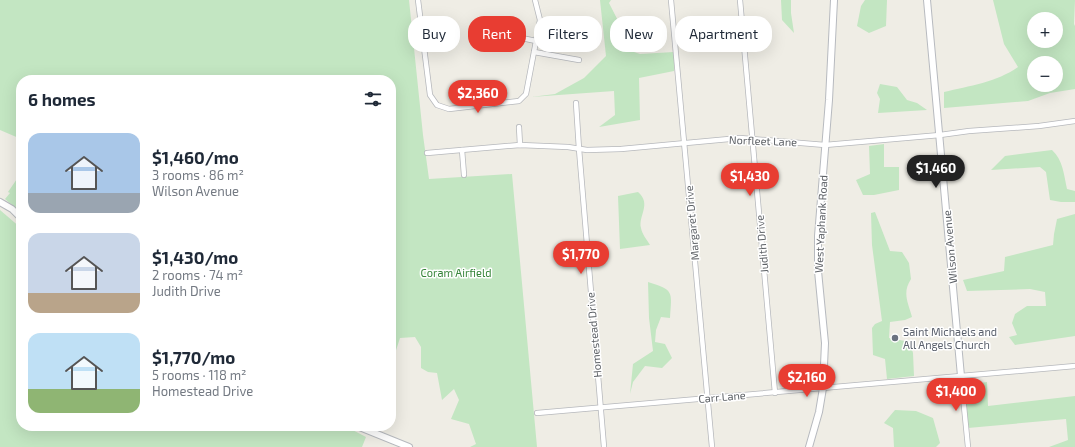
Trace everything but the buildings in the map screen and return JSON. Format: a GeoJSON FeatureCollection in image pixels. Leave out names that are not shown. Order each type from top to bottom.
{"type":"FeatureCollection","features":[{"type":"Feature","properties":{"kind":"street"},"geometry":{"type":"LineString","coordinates":[[418,0],[430,95],[437,106],[449,109],[519,101],[526,94],[534,52],[579,60]]}},
{"type":"Feature","properties":{"kind":"street"},"geometry":{"type":"LineString","coordinates":[[535,0],[539,16]]}},
{"type":"Feature","properties":{"kind":"street","name":"Margaret Drive"},"geometry":{"type":"LineString","coordinates":[[671,0],[712,447]]}},
{"type":"Feature","properties":{"kind":"street","name":"Judith Drive"},"geometry":{"type":"LineString","coordinates":[[740,0],[775,393]]}},
{"type":"Feature","properties":{"kind":"street","name":"West Yaphank Road"},"geometry":{"type":"LineString","coordinates":[[809,447],[823,388],[824,342],[818,271],[818,236],[829,100],[834,0]]}},
{"type":"Feature","properties":{"kind":"street","name":"Wilson Avenue"},"geometry":{"type":"LineString","coordinates":[[927,0],[968,447]]}},
{"type":"Feature","properties":{"kind":"street","name":"Homestead Drive"},"geometry":{"type":"LineString","coordinates":[[576,103],[604,447]]}},
{"type":"Feature","properties":{"kind":"street","name":"Norfleet Lane"},"geometry":{"type":"LineString","coordinates":[[427,153],[520,145],[568,147],[579,149],[621,149],[740,138],[825,145],[1075,121]]}},
{"type":"Feature","properties":{"kind":"street"},"geometry":{"type":"LineString","coordinates":[[519,127],[520,145]]}},
{"type":"Feature","properties":{"kind":"street"},"geometry":{"type":"LineString","coordinates":[[462,150],[464,175]]}},
{"type":"Feature","properties":{"kind":"street"},"geometry":{"type":"LineString","coordinates":[[0,202],[16,213]]}},
{"type":"Feature","properties":{"kind":"street","name":"Carr Lane"},"geometry":{"type":"LineString","coordinates":[[537,413],[1075,366]]}},
{"type":"Feature","properties":{"kind":"street"},"geometry":{"type":"LineString","coordinates":[[369,431],[409,447]]}},
{"type":"Feature","properties":{"kind":"green space","name":"Coram Airfield"},"geometry":{"type":"Polygon","coordinates":[[[0,0],[409,0],[411,16],[408,16],[408,52],[414,52],[429,179],[512,174],[537,447],[470,447],[476,444],[469,424],[451,419],[459,400],[454,389],[442,400],[437,373],[428,372],[421,368],[421,347],[415,337],[400,338],[396,350],[396,75],[16,75],[16,137],[0,130],[0,0]]]}},
{"type":"Feature","properties":{"kind":"green space"},"geometry":{"type":"Polygon","coordinates":[[[600,0],[611,0],[609,3],[616,16],[610,16],[610,52],[634,52],[640,54],[674,52],[674,71],[639,78],[640,120],[599,127],[615,115],[614,91],[531,97],[555,94],[584,78],[606,56],[600,0]]]}},
{"type":"Feature","properties":{"kind":"green space"},"geometry":{"type":"Polygon","coordinates":[[[781,0],[791,0],[794,33],[782,20],[781,0]]]}},
{"type":"Feature","properties":{"kind":"green space"},"geometry":{"type":"Polygon","coordinates":[[[865,0],[887,0],[886,26],[869,33],[857,26],[861,6],[865,0]]]}},
{"type":"Feature","properties":{"kind":"green space"},"geometry":{"type":"Polygon","coordinates":[[[993,0],[1075,0],[1075,89],[1063,91],[1063,56],[1027,56],[1027,92],[1056,92],[1028,101],[944,108],[944,92],[992,80],[1018,67],[1004,44],[993,0]]]}},
{"type":"Feature","properties":{"kind":"green space"},"geometry":{"type":"Polygon","coordinates":[[[880,84],[897,87],[907,100],[917,103],[927,110],[878,113],[880,99],[877,93],[880,84]]]}},
{"type":"Feature","properties":{"kind":"green space"},"geometry":{"type":"Polygon","coordinates":[[[884,144],[884,167],[899,167],[899,190],[874,195],[863,195],[856,180],[870,174],[869,146],[884,144]]]}},
{"type":"Feature","properties":{"kind":"green space"},"geometry":{"type":"Polygon","coordinates":[[[1052,150],[1059,158],[1061,163],[1067,189],[1075,191],[1075,202],[1050,200],[1046,172],[1040,167],[991,170],[1005,156],[1052,150]]]}},
{"type":"Feature","properties":{"kind":"green space"},"geometry":{"type":"Polygon","coordinates":[[[16,180],[16,209],[5,199],[10,193],[8,192],[16,180]]]}},
{"type":"Feature","properties":{"kind":"green space"},"geometry":{"type":"Polygon","coordinates":[[[638,192],[644,201],[641,228],[643,235],[650,245],[620,249],[618,196],[638,192]]]}},
{"type":"Feature","properties":{"kind":"green space"},"geometry":{"type":"Polygon","coordinates":[[[0,210],[16,224],[16,431],[355,431],[366,437],[362,447],[0,447],[0,210]]]}},
{"type":"Feature","properties":{"kind":"green space"},"geometry":{"type":"Polygon","coordinates":[[[875,212],[890,251],[902,252],[909,263],[911,279],[906,293],[912,317],[905,320],[890,322],[889,338],[910,342],[913,353],[914,376],[887,379],[885,359],[873,355],[872,328],[875,324],[882,321],[872,245],[871,213],[875,212]]]}},
{"type":"Feature","properties":{"kind":"green space"},"geometry":{"type":"Polygon","coordinates":[[[1075,214],[1075,336],[1015,345],[1009,337],[1017,335],[1012,323],[1015,314],[1027,306],[1046,306],[1045,292],[1030,289],[967,291],[963,280],[1004,271],[1005,257],[1053,245],[1057,219],[1075,214]]]}},
{"type":"Feature","properties":{"kind":"green space"},"geometry":{"type":"Polygon","coordinates":[[[648,282],[663,287],[670,293],[670,318],[661,317],[656,330],[655,342],[665,344],[672,358],[662,368],[645,366],[633,382],[630,394],[633,364],[653,351],[649,318],[648,282]]]}},
{"type":"Feature","properties":{"kind":"green space"},"geometry":{"type":"Polygon","coordinates":[[[987,382],[988,406],[1075,396],[1075,447],[1049,447],[1068,440],[1066,419],[968,428],[965,385],[987,382]]]}},
{"type":"Feature","properties":{"kind":"green space"},"geometry":{"type":"Polygon","coordinates":[[[895,410],[916,411],[933,418],[940,443],[936,447],[894,447],[893,428],[884,423],[895,410]]]}},
{"type":"Feature","properties":{"kind":"place","name":"Saint Michaels and All Angels Church"},"geometry":{"type":"Point","coordinates":[895,338]}}]}
